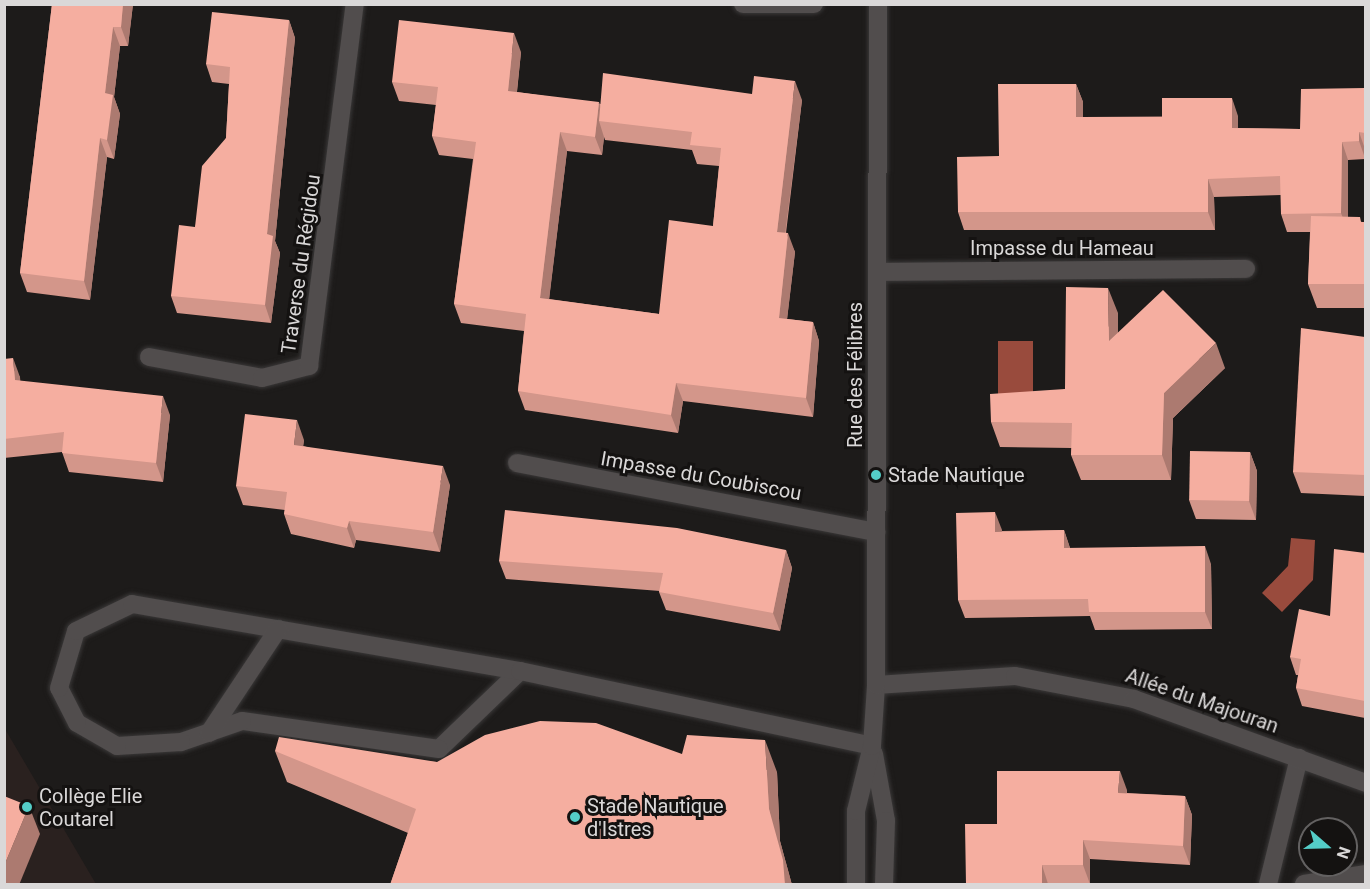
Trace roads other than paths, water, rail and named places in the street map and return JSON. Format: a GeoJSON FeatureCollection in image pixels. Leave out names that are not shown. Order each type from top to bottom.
{"type":"FeatureCollection","features":[{"type":"Feature","properties":{"kind":"street","name":"Traverse du Régidou"},"geometry":{"type":"LineString","coordinates":[[149,357],[262,378],[309,366],[356,4]]}},
{"type":"Feature","properties":{"kind":"street"},"geometry":{"type":"LineString","coordinates":[[743,4],[814,4]]}},
{"type":"Feature","properties":{"kind":"street","name":"Rue des Félibres"},"geometry":{"type":"LineString","coordinates":[[856,885],[856,811],[872,746],[876,685],[878,4]]}},
{"type":"Feature","properties":{"kind":"street","name":"Impasse du Hameau"},"geometry":{"type":"LineString","coordinates":[[878,272],[1246,269]]}},
{"type":"Feature","properties":{"kind":"street","name":"Impasse du Coubiscou"},"geometry":{"type":"LineString","coordinates":[[517,463],[876,532]]}},
{"type":"Feature","properties":{"kind":"street"},"geometry":{"type":"LineString","coordinates":[[520,671],[439,750],[242,721],[181,742],[117,746],[77,723],[59,688],[76,631],[132,604],[520,671],[872,746]]}},
{"type":"Feature","properties":{"kind":"street"},"geometry":{"type":"LineString","coordinates":[[208,733],[278,629]]}},
{"type":"Feature","properties":{"kind":"street","name":"Allée du Majouran"},"geometry":{"type":"LineString","coordinates":[[876,685],[1016,676],[1134,699],[1365,783]]}},
{"type":"Feature","properties":{"kind":"street","name":"Rue des Félibres"},"geometry":{"type":"LineString","coordinates":[[872,746],[886,821],[884,885]]}},
{"type":"Feature","properties":{"kind":"street"},"geometry":{"type":"LineString","coordinates":[[1268,885],[1299,758]]}},
{"type":"Feature","properties":{"kind":"street"},"geometry":{"type":"LineString","coordinates":[[1304,885],[1365,873]]}},
{"type":"Feature","properties":{"kind":"place","name":"Stade Nautique"},"geometry":{"type":"Point","coordinates":[876,475]}},
{"type":"Feature","properties":{"kind":"place","name":"Collège Elie Coutarel"},"geometry":{"type":"Point","coordinates":[27,807]}},
{"type":"Feature","properties":{"kind":"place","name":"Stade Nautique d'Istres"},"geometry":{"type":"Point","coordinates":[575,817]}}]}
